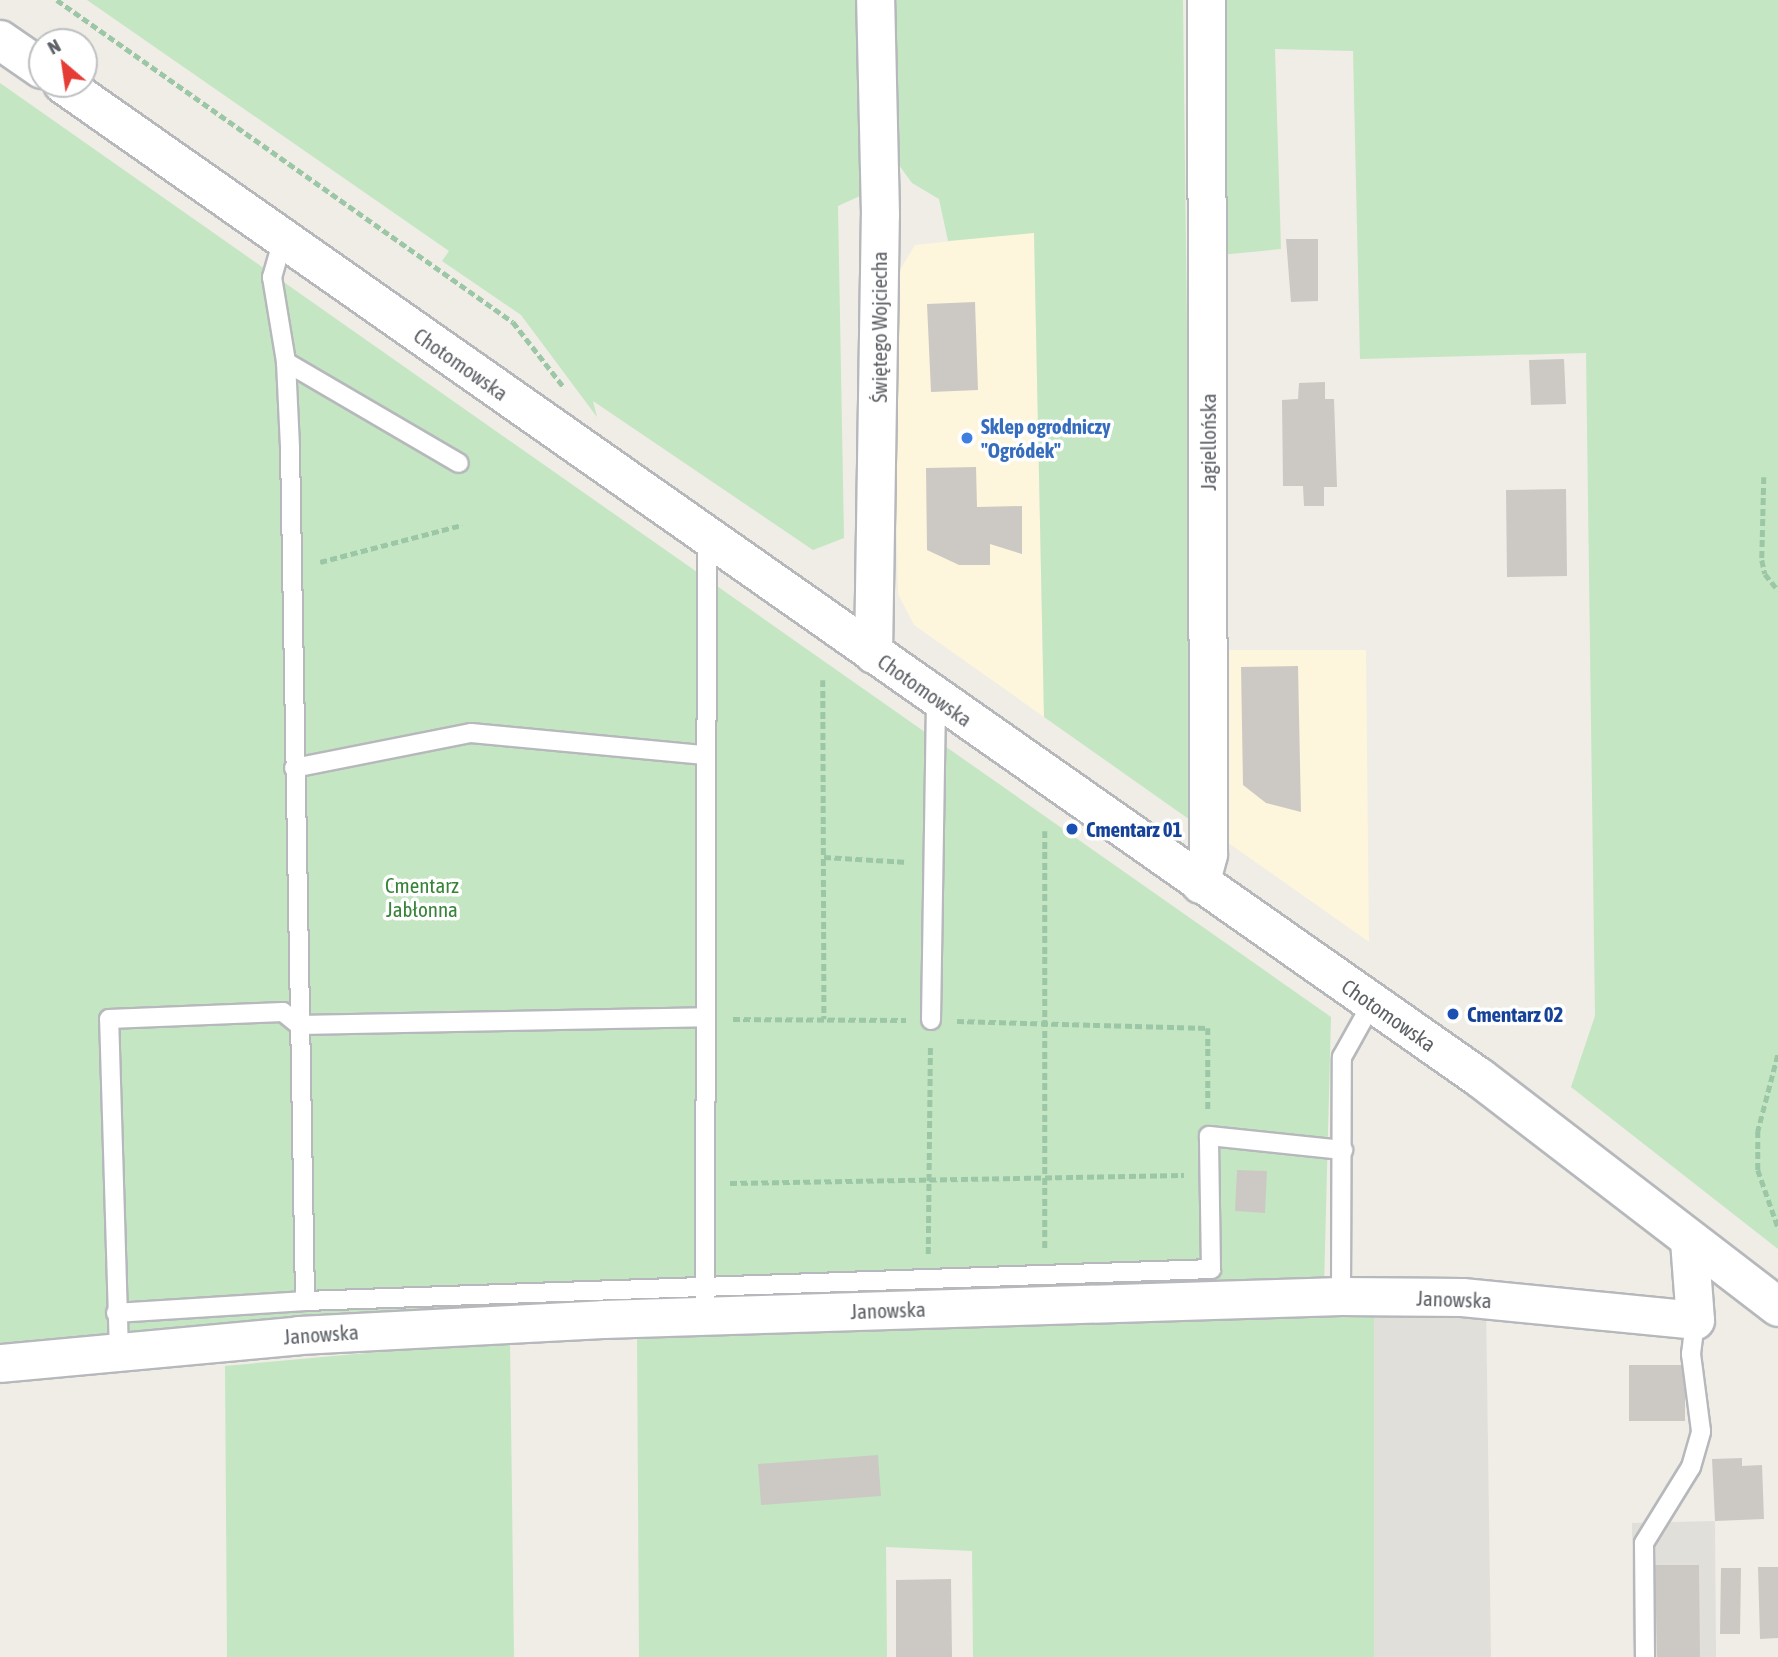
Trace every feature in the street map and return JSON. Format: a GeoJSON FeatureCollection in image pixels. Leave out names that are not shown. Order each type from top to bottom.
{"type":"FeatureCollection","features":[{"type":"Feature","properties":{"kind":"street","name":"Świętego Wojciecha"},"geometry":{"type":"LineString","coordinates":[[873,654],[880,228],[875,0]]}},
{"type":"Feature","properties":{"kind":"street","name":"Jagiellońska"},"geometry":{"type":"LineString","coordinates":[[1200,884],[1208,854],[1206,0]]}},
{"type":"Feature","properties":{"kind":"street"},"geometry":{"type":"LineString","coordinates":[[0,40],[28,59]]}},
{"type":"Feature","properties":{"kind":"street","name":"Chotomowska"},"geometry":{"type":"LineString","coordinates":[[83,98],[1480,1078],[1778,1307]]}},
{"type":"Feature","properties":{"kind":"street"},"geometry":{"type":"LineString","coordinates":[[1689,1240],[1695,1320]]}},
{"type":"Feature","properties":{"kind":"street","name":"Janowska"},"geometry":{"type":"LineString","coordinates":[[0,1363],[705,1301],[1462,1297],[1695,1320]]}},
{"type":"Feature","properties":{"kind":"lane"},"geometry":{"type":"LineString","coordinates":[[283,239],[272,277],[286,362],[305,1301]]}},
{"type":"Feature","properties":{"kind":"lane"},"geometry":{"type":"LineString","coordinates":[[286,362],[460,463]]}},
{"type":"Feature","properties":{"kind":"lane"},"geometry":{"type":"LineString","coordinates":[[705,1301],[707,536]]}},
{"type":"Feature","properties":{"kind":"lane"},"geometry":{"type":"LineString","coordinates":[[931,1020],[936,698]]}},
{"type":"Feature","properties":{"kind":"lane"},"geometry":{"type":"LineString","coordinates":[[295,768],[471,733],[705,755]]}},
{"type":"Feature","properties":{"kind":"lane"},"geometry":{"type":"LineString","coordinates":[[1341,1296],[1342,1057],[1372,1003]]}},
{"type":"Feature","properties":{"kind":"lane"},"geometry":{"type":"LineString","coordinates":[[119,1352],[109,1019],[283,1012],[299,1025],[706,1017]]}},
{"type":"Feature","properties":{"kind":"lane"},"geometry":{"type":"LineString","coordinates":[[116,1313],[305,1301],[705,1301],[927,1279],[1211,1269],[1209,1136],[1343,1150]]}},
{"type":"Feature","properties":{"kind":"lane"},"geometry":{"type":"LineString","coordinates":[[1645,1657],[1644,1542],[1691,1467],[1701,1432],[1691,1354],[1695,1320]]}},
{"type":"Feature","properties":{"kind":"path"},"geometry":{"type":"LineString","coordinates":[[1764,477],[1762,560],[1765,574],[1778,590]]}},
{"type":"Feature","properties":{"kind":"path"},"geometry":{"type":"LineString","coordinates":[[292,569],[461,526]]}},
{"type":"Feature","properties":{"kind":"path"},"geometry":{"type":"LineString","coordinates":[[823,680],[824,1019]]}},
{"type":"Feature","properties":{"kind":"path"},"geometry":{"type":"LineString","coordinates":[[1045,831],[1045,1274]]}},
{"type":"Feature","properties":{"kind":"path"},"geometry":{"type":"LineString","coordinates":[[824,857],[934,863]]}},
{"type":"Feature","properties":{"kind":"path"},"geometry":{"type":"LineString","coordinates":[[706,1017],[1208,1028],[1209,1136]]}},
{"type":"Feature","properties":{"kind":"path"},"geometry":{"type":"LineString","coordinates":[[927,1279],[931,1020]]}},
{"type":"Feature","properties":{"kind":"path"},"geometry":{"type":"LineString","coordinates":[[1778,1055],[1758,1131],[1758,1170],[1778,1227]]}},
{"type":"Feature","properties":{"kind":"path"},"geometry":{"type":"LineString","coordinates":[[706,1184],[929,1177],[1209,1174]]}},
{"type":"Feature","properties":{"kind":"shaded area","name":"Sklep ogrodniczy \"Ogródek\""},"geometry":{"type":"Polygon","coordinates":[[[1034,232],[1044,717],[914,625],[898,594],[892,283],[915,245],[1034,232]]]}},
{"type":"Feature","properties":{"kind":"shaded area"},"geometry":{"type":"Polygon","coordinates":[[[1225,650],[1366,650],[1369,942],[1227,842],[1225,650]]]}},
{"type":"Feature","properties":{"kind":"shaded area"},"geometry":{"type":"Polygon","coordinates":[[[1374,1305],[1486,1306],[1491,1657],[1374,1657],[1374,1305]]]}},
{"type":"Feature","properties":{"kind":"shaded area"},"geometry":{"type":"Polygon","coordinates":[[[1715,1521],[1716,1657],[1633,1657],[1632,1523],[1715,1521]]]}},
{"type":"Feature","properties":{"kind":"green space"},"geometry":{"type":"Polygon","coordinates":[[[87,0],[866,0],[873,190],[838,206],[844,538],[813,550],[593,401],[597,417],[521,315],[442,261],[449,251],[87,0]]]}},
{"type":"Feature","properties":{"kind":"green space"},"geometry":{"type":"Polygon","coordinates":[[[892,0],[1183,0],[1193,822],[1044,717],[1034,233],[948,241],[939,199],[912,183],[896,161],[892,0]]]}},
{"type":"Feature","properties":{"kind":"green space"},"geometry":{"type":"Polygon","coordinates":[[[1223,0],[1778,0],[1778,1249],[1571,1087],[1595,1016],[1586,353],[1360,359],[1353,51],[1275,49],[1281,249],[1220,255],[1223,0]]]}},
{"type":"Feature","properties":{"kind":"green space","name":"Cmentarz Jabłonna"},"geometry":{"type":"Polygon","coordinates":[[[0,83],[1331,1017],[1324,1286],[0,1347],[0,83]]]}},
{"type":"Feature","properties":{"kind":"green space"},"geometry":{"type":"Polygon","coordinates":[[[1374,1305],[1374,1657],[973,1657],[972,1551],[886,1547],[887,1657],[639,1657],[637,1333],[1374,1305]]]}},
{"type":"Feature","properties":{"kind":"green space"},"geometry":{"type":"Polygon","coordinates":[[[510,1340],[514,1657],[227,1657],[225,1366],[510,1340]]]}},
{"type":"Feature","properties":{"kind":"building"},"geometry":{"type":"Polygon","coordinates":[[[1286,239],[1318,239],[1318,301],[1291,302],[1286,239]]]}},
{"type":"Feature","properties":{"kind":"building"},"geometry":{"type":"Polygon","coordinates":[[[975,302],[978,390],[931,392],[927,304],[975,302]]]}},
{"type":"Feature","properties":{"kind":"building"},"geometry":{"type":"Polygon","coordinates":[[[1564,359],[1566,404],[1531,405],[1529,360],[1564,359]]]}},
{"type":"Feature","properties":{"kind":"building"},"geometry":{"type":"Polygon","coordinates":[[[1325,382],[1325,399],[1334,399],[1337,487],[1324,487],[1324,506],[1304,506],[1303,486],[1283,486],[1282,400],[1298,399],[1299,383],[1325,382]]]}},
{"type":"Feature","properties":{"kind":"building"},"geometry":{"type":"Polygon","coordinates":[[[976,467],[977,507],[1022,506],[1022,554],[990,544],[990,565],[959,565],[927,550],[926,468],[976,467]]]}},
{"type":"Feature","properties":{"kind":"building"},"geometry":{"type":"Polygon","coordinates":[[[1566,489],[1567,576],[1507,577],[1506,490],[1566,489]]]}},
{"type":"Feature","properties":{"kind":"building"},"geometry":{"type":"Polygon","coordinates":[[[1298,666],[1301,812],[1266,803],[1243,785],[1241,667],[1298,666]]]}},
{"type":"Feature","properties":{"kind":"building"},"geometry":{"type":"Polygon","coordinates":[[[1237,1170],[1267,1171],[1265,1213],[1235,1211],[1237,1170]]]}},
{"type":"Feature","properties":{"kind":"building"},"geometry":{"type":"Polygon","coordinates":[[[1629,1365],[1685,1365],[1685,1421],[1629,1421],[1629,1365]]]}},
{"type":"Feature","properties":{"kind":"building"},"geometry":{"type":"Polygon","coordinates":[[[878,1455],[881,1496],[761,1505],[758,1464],[878,1455]]]}},
{"type":"Feature","properties":{"kind":"building"},"geometry":{"type":"Polygon","coordinates":[[[1742,1458],[1742,1466],[1762,1465],[1764,1519],[1715,1521],[1712,1459],[1742,1458]]]}},
{"type":"Feature","properties":{"kind":"building"},"geometry":{"type":"Polygon","coordinates":[[[1655,1565],[1699,1565],[1700,1657],[1657,1657],[1655,1565]]]}},
{"type":"Feature","properties":{"kind":"building"},"geometry":{"type":"Polygon","coordinates":[[[1758,1567],[1778,1567],[1778,1638],[1760,1639],[1758,1567]]]}},
{"type":"Feature","properties":{"kind":"building"},"geometry":{"type":"Polygon","coordinates":[[[1721,1568],[1741,1568],[1740,1634],[1720,1634],[1721,1568]]]}},
{"type":"Feature","properties":{"kind":"building"},"geometry":{"type":"Polygon","coordinates":[[[951,1579],[952,1657],[896,1657],[896,1580],[951,1579]]]}},
{"type":"Feature","properties":{"kind":"place","name":"Sklep ogrodniczy \"Ogródek\""},"geometry":{"type":"Point","coordinates":[967,438]}},
{"type":"Feature","properties":{"kind":"place","name":"Cmentarz 01"},"geometry":{"type":"Point","coordinates":[1072,829]}},
{"type":"Feature","properties":{"kind":"place","name":"Cmentarz 02"},"geometry":{"type":"Point","coordinates":[1453,1014]}}]}
